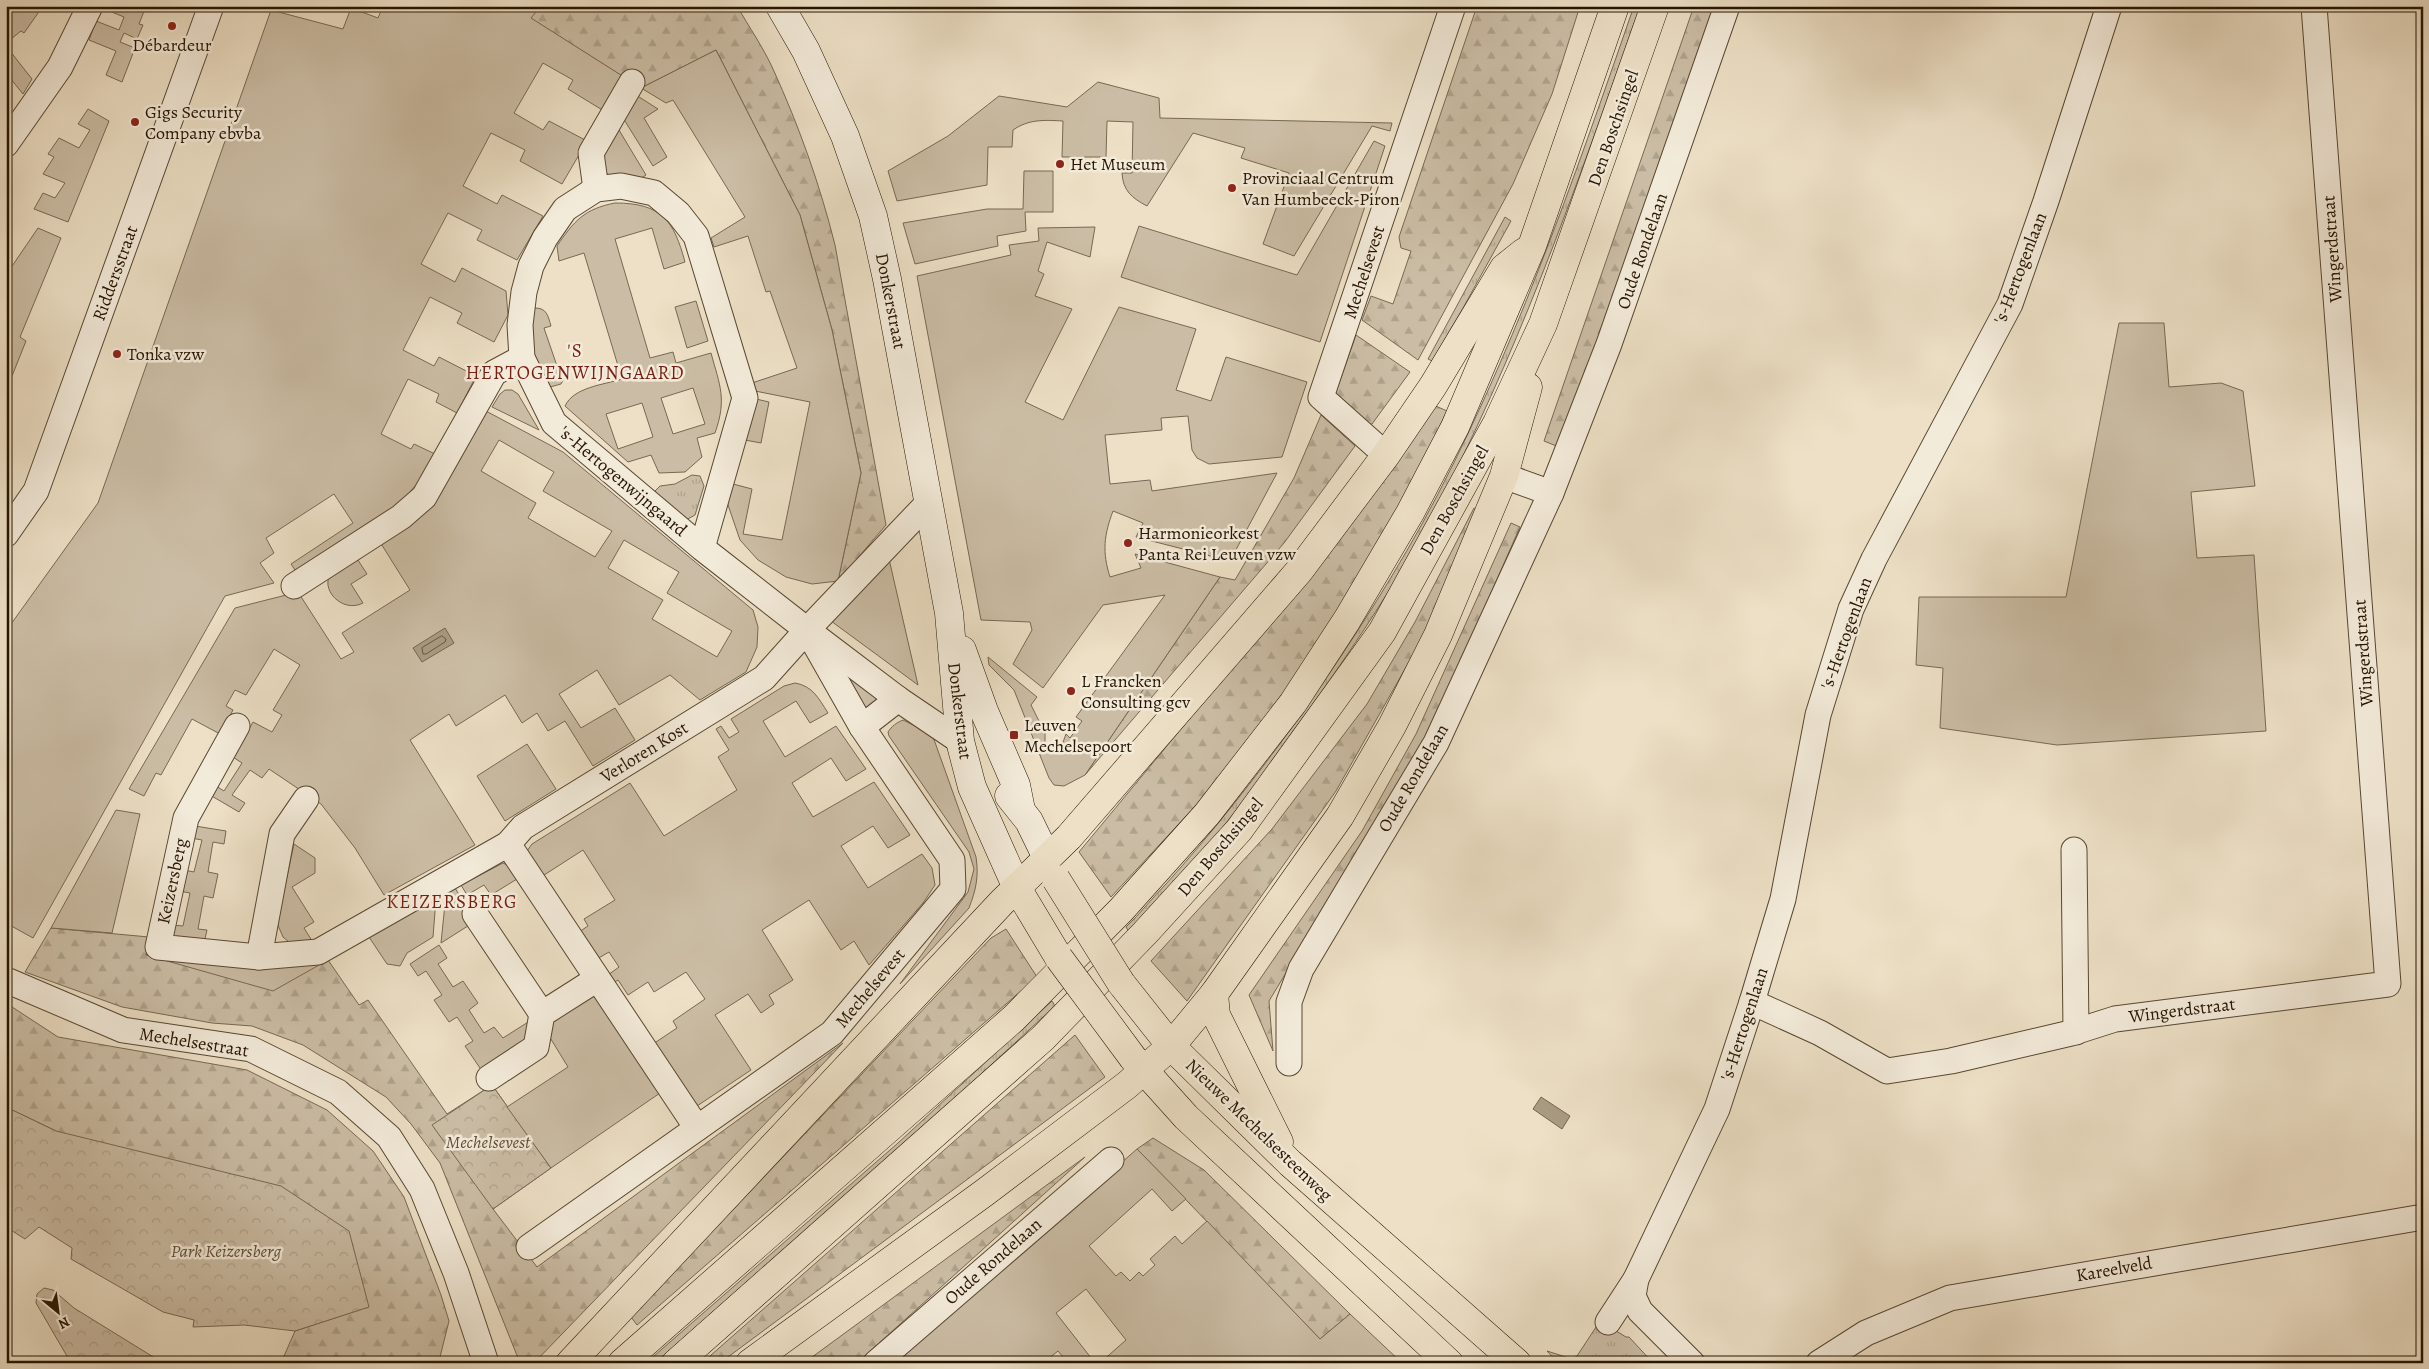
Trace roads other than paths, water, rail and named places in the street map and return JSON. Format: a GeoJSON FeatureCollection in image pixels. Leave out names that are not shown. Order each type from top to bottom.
{"type":"FeatureCollection","features":[{"type":"Feature","properties":{"kind":"main road","name":"Den Boschsingel"},"geometry":{"type":"LineString","coordinates":[[622,1363],[1014,1018],[1121,910],[1219,799],[1293,703],[1347,620],[1410,513],[1455,427],[1532,246],[1615,6]]}},
{"type":"Feature","properties":{"kind":"main road","name":"Den Boschsingel"},"geometry":{"type":"LineString","coordinates":[[676,1363],[1044,1038],[1239,830],[1382,632],[1497,423],[1543,324],[1655,6]]}},
{"type":"Feature","properties":{"kind":"main road"},"geometry":{"type":"LineString","coordinates":[[570,1363],[1052,869],[1069,837],[1299,571],[1386,455],[1434,386],[1504,268],[1532,246]]}},
{"type":"Feature","properties":{"kind":"main road"},"geometry":{"type":"LineString","coordinates":[[750,1363],[984,1193],[1138,1064],[1214,994],[1340,816],[1392,726],[1438,635],[1504,476],[1543,324]]}},
{"type":"Feature","properties":{"kind":"main road","name":"Nieuwe Mechelsesteenweg"},"geometry":{"type":"LineString","coordinates":[[1052,869],[1120,983],[1165,1039],[1290,1163],[1516,1363]]}},
{"type":"Feature","properties":{"kind":"main road"},"geometry":{"type":"LineString","coordinates":[[1022,898],[1059,958],[1138,1064],[1186,1118],[1449,1363]]}},
{"type":"Feature","properties":{"kind":"main road"},"geometry":{"type":"LineString","coordinates":[[1214,994],[1216,1015],[1290,1163]]}},
{"type":"Feature","properties":{"kind":"street"},"geometry":{"type":"LineString","coordinates":[[6,144],[60,67],[90,6]]}},
{"type":"Feature","properties":{"kind":"street","name":"Riddersstraat"},"geometry":{"type":"LineString","coordinates":[[6,534],[36,491],[211,6]]}},
{"type":"Feature","properties":{"kind":"street","name":"Donkerstraat"},"geometry":{"type":"LineString","coordinates":[[780,6],[806,51],[845,136],[873,216],[888,279],[949,613],[960,741],[972,787],[1022,898]]}},
{"type":"Feature","properties":{"kind":"street","name":"Mechelsevest"},"geometry":{"type":"LineString","coordinates":[[1386,455],[1321,397],[1453,6]]}},
{"type":"Feature","properties":{"kind":"street","name":"Oude Rondelaan"},"geometry":{"type":"LineString","coordinates":[[1289,1063],[1289,1002],[1301,969],[1436,743],[1552,493],[1610,344],[1727,6]]}},
{"type":"Feature","properties":{"kind":"street","name":"'s-Hertogenlaan"},"geometry":{"type":"LineString","coordinates":[[1608,1322],[1636,1279],[1717,1109],[1783,899],[1818,715],[1851,610],[1874,559],[2010,304],[2046,201],[2109,6]]}},
{"type":"Feature","properties":{"kind":"street","name":"Wingerdstraat"},"geometry":{"type":"LineString","coordinates":[[1752,1002],[1820,1033],[1887,1071],[1951,1062],[2076,1032],[2115,1019],[2388,984],[2314,6]]}},
{"type":"Feature","properties":{"kind":"street"},"geometry":{"type":"LineString","coordinates":[[596,189],[591,153],[632,82]]}},
{"type":"Feature","properties":{"kind":"street","name":"'s-Hertogenwijngaard"},"geometry":{"type":"LineString","coordinates":[[702,548],[745,398],[696,236],[678,213],[654,193],[621,186],[596,189],[565,209],[545,238],[532,266],[524,292],[520,325],[522,358],[554,423],[702,548],[898,699],[960,741]]}},
{"type":"Feature","properties":{"kind":"street"},"geometry":{"type":"LineString","coordinates":[[294,586],[401,517],[424,497],[494,373],[522,358]]}},
{"type":"Feature","properties":{"kind":"street"},"geometry":{"type":"LineString","coordinates":[[1504,476],[1552,493]]}},
{"type":"Feature","properties":{"kind":"street"},"geometry":{"type":"LineString","coordinates":[[898,699],[862,727],[807,630],[929,502]]}},
{"type":"Feature","properties":{"kind":"street","name":"Donkerstraat"},"geometry":{"type":"LineString","coordinates":[[949,613],[984,711],[1016,785],[1021,810],[1040,842],[1052,869]]}},
{"type":"Feature","properties":{"kind":"street","name":"Verloren Kost"},"geometry":{"type":"LineString","coordinates":[[508,844],[523,827],[764,678],[807,630]]}},
{"type":"Feature","properties":{"kind":"street","name":"Keizersberg"},"geometry":{"type":"LineString","coordinates":[[237,726],[186,818],[158,947],[259,956],[318,952],[508,844]]}},
{"type":"Feature","properties":{"kind":"street","name":"Mechelsevest"},"geometry":{"type":"LineString","coordinates":[[529,1247],[832,1033],[954,889],[952,860],[862,727]]}},
{"type":"Feature","properties":{"kind":"street"},"geometry":{"type":"LineString","coordinates":[[960,741],[980,759],[1021,810]]}},
{"type":"Feature","properties":{"kind":"street"},"geometry":{"type":"LineString","coordinates":[[259,956],[282,834],[306,799]]}},
{"type":"Feature","properties":{"kind":"street"},"geometry":{"type":"LineString","coordinates":[[508,844],[697,1128]]}},
{"type":"Feature","properties":{"kind":"street"},"geometry":{"type":"LineString","coordinates":[[2074,850],[2076,1032]]}},
{"type":"Feature","properties":{"kind":"street"},"geometry":{"type":"LineString","coordinates":[[475,914],[542,1014],[536,1048],[488,1078]]}},
{"type":"Feature","properties":{"kind":"street","name":"Mechelsestraat"},"geometry":{"type":"LineString","coordinates":[[6,980],[123,1030],[251,1049],[338,1092],[389,1138],[422,1189],[456,1272],[486,1363]]}},
{"type":"Feature","properties":{"kind":"street"},"geometry":{"type":"LineString","coordinates":[[542,1014],[597,980]]}},
{"type":"Feature","properties":{"kind":"street","name":"Oude Rondelaan"},"geometry":{"type":"LineString","coordinates":[[876,1363],[1110,1160]]}},
{"type":"Feature","properties":{"kind":"street","name":"Kareelveld"},"geometry":{"type":"LineString","coordinates":[[1819,1363],[1866,1333],[1950,1298],[2423,1217]]}},
{"type":"Feature","properties":{"kind":"street","name":"'s-Hertogenlaan"},"geometry":{"type":"LineString","coordinates":[[1636,1279],[1633,1296],[1640,1311],[1692,1363]]}},
{"type":"Feature","properties":{"kind":"water"},"geometry":{"type":"Polygon","coordinates":[[[445,628],[454,643],[422,662],[413,648],[445,628]]]}},
{"type":"Feature","properties":{"kind":"water"},"geometry":{"type":"Polygon","coordinates":[[[1541,1097],[1570,1116],[1562,1129],[1533,1109],[1541,1097]]]}},
{"type":"Feature","properties":{"kind":"place","name":"Débardeur"},"geometry":{"type":"Point","coordinates":[172,26]}},
{"type":"Feature","properties":{"kind":"place","name":"Gigs Security Company ebvba"},"geometry":{"type":"Point","coordinates":[135,122]}},
{"type":"Feature","properties":{"kind":"place","name":"Het Museum"},"geometry":{"type":"Point","coordinates":[1060,164]}},
{"type":"Feature","properties":{"kind":"place","name":"Provinciaal Centrum Van Humbeeck-Piron"},"geometry":{"type":"Point","coordinates":[1232,188]}},
{"type":"Feature","properties":{"kind":"place","name":"Tonka vzw"},"geometry":{"type":"Point","coordinates":[117,354]}},
{"type":"Feature","properties":{"kind":"place","name":"Harmonieorkest Panta Rei Leuven vzw"},"geometry":{"type":"Point","coordinates":[1128,543]}},
{"type":"Feature","properties":{"kind":"place","name":"L Francken Consulting gcv"},"geometry":{"type":"Point","coordinates":[1071,691]}},
{"type":"Feature","properties":{"kind":"place","name":"Leuven Mechelsepoort"},"geometry":{"type":"Point","coordinates":[1014,735]}},
{"type":"Feature","properties":{"kind":"district","name":"'S HERTOGENWIJNGAARD"},"geometry":{"type":"Point","coordinates":[575,362]}},
{"type":"Feature","properties":{"kind":"district","name":"KEIZERSBERG"},"geometry":{"type":"Point","coordinates":[452,902]}},
{"type":"Feature","properties":{"kind":"park label","name":"Park Keizersberg"},"geometry":{"type":"Point","coordinates":[226,1251]}}]}
